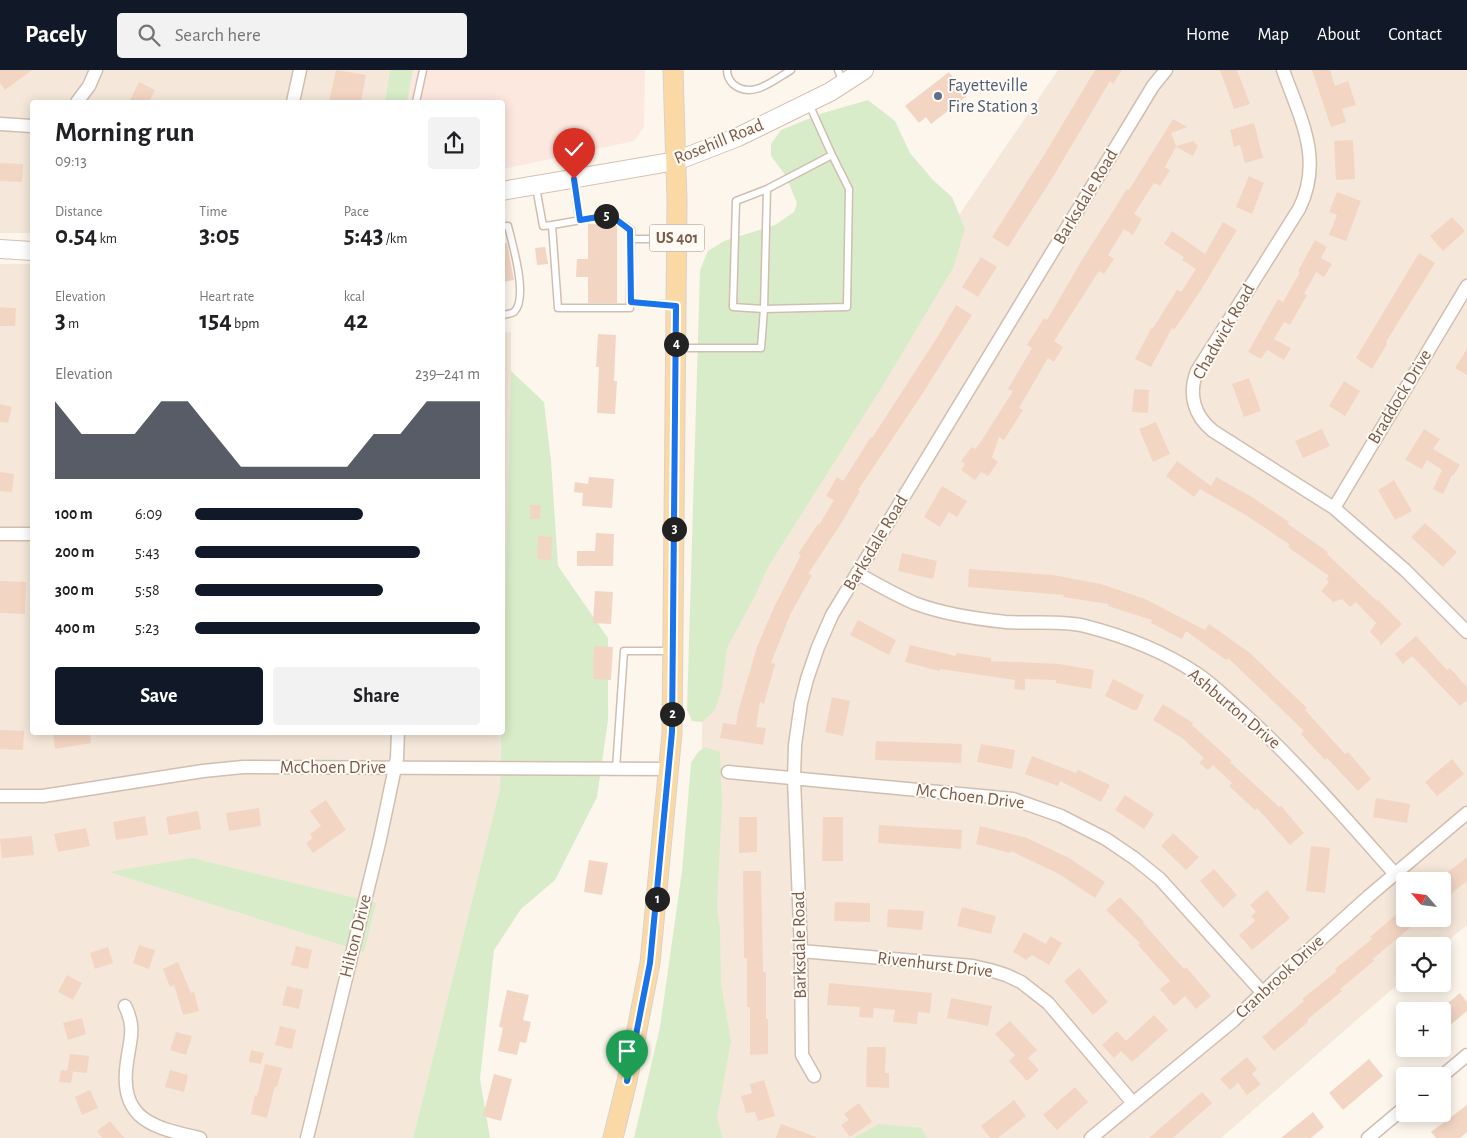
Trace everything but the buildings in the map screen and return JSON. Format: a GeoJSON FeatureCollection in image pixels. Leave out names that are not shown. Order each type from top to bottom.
{"type":"FeatureCollection","features":[{"type":"Feature","properties":{"kind":"main road","name":"US 401"},"geometry":{"type":"LineString","coordinates":[[613,1138],[629,1072],[650,963],[672,732],[677,239],[673,70]]}},
{"type":"Feature","properties":{"kind":"main road","name":"Rosehill Road"},"geometry":{"type":"LineString","coordinates":[[505,190],[676,161],[738,137],[808,103],[841,76],[864,70]]}},
{"type":"Feature","properties":{"kind":"main road"},"geometry":{"type":"LineString","coordinates":[[0,250],[30,251]]}},
{"type":"Feature","properties":{"kind":"street"},"geometry":{"type":"LineString","coordinates":[[79,100],[89,86],[96,70]]}},
{"type":"Feature","properties":{"kind":"street"},"geometry":{"type":"LineString","coordinates":[[293,100],[300,70]]}},
{"type":"Feature","properties":{"kind":"street","name":"Barksdale Road"},"geometry":{"type":"LineString","coordinates":[[814,1076],[802,1055],[801,951],[794,745],[801,703],[818,646],[832,615],[857,573],[1153,86],[1166,70]]}},
{"type":"Feature","properties":{"kind":"street","name":"Chadwick Road"},"geometry":{"type":"LineString","coordinates":[[1283,70],[1306,135],[1310,152],[1308,185],[1299,209],[1194,379],[1192,396],[1197,412],[1213,431],[1334,508],[1406,570],[1467,632]]}},
{"type":"Feature","properties":{"kind":"street"},"geometry":{"type":"LineString","coordinates":[[0,124],[30,126]]}},
{"type":"Feature","properties":{"kind":"street","name":"Braddock Drive"},"geometry":{"type":"LineString","coordinates":[[1334,508],[1467,286]]}},
{"type":"Feature","properties":{"kind":"street"},"geometry":{"type":"LineString","coordinates":[[0,534],[30,534]]}},
{"type":"Feature","properties":{"kind":"street","name":"Ashburton Drive"},"geometry":{"type":"LineString","coordinates":[[857,573],[916,604],[984,620],[1082,626],[1131,640],[1196,672],[1268,735],[1291,758],[1395,874]]}},
{"type":"Feature","properties":{"kind":"street","name":"Hilton Drive"},"geometry":{"type":"LineString","coordinates":[[307,1138],[377,849],[397,758],[398,735]]}},
{"type":"Feature","properties":{"kind":"street","name":"McChoen Drive"},"geometry":{"type":"LineString","coordinates":[[0,796],[43,796],[203,771],[243,767],[669,769]]}},
{"type":"Feature","properties":{"kind":"street","name":"Mc Choen Drive"},"geometry":{"type":"LineString","coordinates":[[728,772],[1013,799],[1061,816],[1106,839],[1160,879],[1262,992]]}},
{"type":"Feature","properties":{"kind":"street","name":"Cranbrook Drive"},"geometry":{"type":"LineString","coordinates":[[1091,1138],[1234,1020],[1262,992],[1467,813]]}},
{"type":"Feature","properties":{"kind":"street","name":"Rivenhurst Drive"},"geometry":{"type":"LineString","coordinates":[[801,951],[973,966],[1006,975],[1021,982],[1048,1003],[1133,1104]]}},
{"type":"Feature","properties":{"kind":"street"},"geometry":{"type":"LineString","coordinates":[[125,1006],[131,1019],[132,1033],[126,1063],[126,1080],[128,1097],[132,1105],[143,1118],[157,1127],[200,1138]]}},
{"type":"Feature","properties":{"kind":"street"},"geometry":{"type":"LineString","coordinates":[[1451,1068],[1467,1055]]}},
{"type":"Feature","properties":{"kind":"street"},"geometry":{"type":"LineString","coordinates":[[1368,1138],[1396,1115]]}},
{"type":"Feature","properties":{"kind":"lane"},"geometry":{"type":"LineString","coordinates":[[416,100],[423,70]]}},
{"type":"Feature","properties":{"kind":"lane"},"geometry":{"type":"LineString","coordinates":[[727,70],[730,82],[743,90],[752,91],[791,70]]}},
{"type":"Feature","properties":{"kind":"lane"},"geometry":{"type":"LineString","coordinates":[[808,103],[849,189],[847,306],[764,309],[733,307],[734,280],[738,264],[739,219],[736,201],[767,189],[832,155]]}},
{"type":"Feature","properties":{"kind":"lane"},"geometry":{"type":"LineString","coordinates":[[574,179],[580,220]]}},
{"type":"Feature","properties":{"kind":"lane"},"geometry":{"type":"LineString","coordinates":[[536,185],[543,226],[610,215],[630,230],[630,308],[558,308],[552,225]]}},
{"type":"Feature","properties":{"kind":"lane"},"geometry":{"type":"LineString","coordinates":[[676,348],[760,348],[764,309],[761,280],[762,235],[767,189]]}},
{"type":"Feature","properties":{"kind":"lane"},"geometry":{"type":"LineString","coordinates":[[505,226],[508,226],[519,277],[520,299],[512,314],[505,315]]}},
{"type":"Feature","properties":{"kind":"lane"},"geometry":{"type":"LineString","coordinates":[[631,239],[677,239]]}},
{"type":"Feature","properties":{"kind":"lane"},"geometry":{"type":"LineString","coordinates":[[734,280],[742,280]]}},
{"type":"Feature","properties":{"kind":"lane"},"geometry":{"type":"LineString","coordinates":[[631,302],[676,306]]}},
{"type":"Feature","properties":{"kind":"lane"},"geometry":{"type":"LineString","coordinates":[[616,769],[624,652],[673,651]]}},
{"type":"Feature","properties":{"kind":"shaded area"},"geometry":{"type":"Polygon","coordinates":[[[0,70],[390,70],[385,100],[30,100],[30,233],[0,233],[0,70]]]}},
{"type":"Feature","properties":{"kind":"shaded area"},"geometry":{"type":"Polygon","coordinates":[[[413,70],[645,70],[644,127],[634,141],[505,169],[505,100],[407,100],[413,70]]]}},
{"type":"Feature","properties":{"kind":"shaded area"},"geometry":{"type":"Polygon","coordinates":[[[1058,70],[1467,70],[1467,925],[1451,938],[1396,937],[1396,986],[1221,1138],[927,1138],[922,1128],[899,1138],[707,1138],[701,1130],[702,722],[715,634],[959,215],[1058,70]]]}},
{"type":"Feature","properties":{"kind":"shaded area"},"geometry":{"type":"Polygon","coordinates":[[[0,264],[30,264],[30,735],[501,735],[500,788],[413,1138],[0,1138],[0,264]]]}},
{"type":"Feature","properties":{"kind":"shaded area"},"geometry":{"type":"Polygon","coordinates":[[[511,332],[505,606],[505,333],[511,332]]]}},
{"type":"Feature","properties":{"kind":"green space"},"geometry":{"type":"Polygon","coordinates":[[[390,70],[413,70],[407,100],[385,100],[390,70]]]}},
{"type":"Feature","properties":{"kind":"green space"},"geometry":{"type":"Polygon","coordinates":[[[868,100],[895,121],[910,153],[933,180],[952,197],[965,229],[953,268],[885,382],[768,567],[727,648],[722,688],[715,710],[702,722],[692,721],[687,710],[700,270],[708,251],[724,241],[775,225],[794,212],[797,203],[786,176],[771,156],[771,144],[781,130],[823,113],[868,100]]]}},
{"type":"Feature","properties":{"kind":"green space"},"geometry":{"type":"Polygon","coordinates":[[[511,371],[544,402],[551,461],[558,566],[608,638],[608,720],[597,797],[555,880],[521,909],[494,950],[480,1079],[490,1138],[413,1138],[500,788],[501,735],[505,735],[505,612],[511,371]]]}},
{"type":"Feature","properties":{"kind":"green space"},"geometry":{"type":"Polygon","coordinates":[[[705,747],[720,752],[722,803],[717,908],[720,928],[721,984],[731,1041],[717,1118],[723,1138],[634,1138],[660,1027],[682,871],[691,763],[698,752],[705,747]]]}},
{"type":"Feature","properties":{"kind":"green space"},"geometry":{"type":"Polygon","coordinates":[[[192,858],[376,903],[364,952],[109,872],[192,858]]]}},
{"type":"Feature","properties":{"kind":"green space"},"geometry":{"type":"Polygon","coordinates":[[[879,1124],[922,1128],[927,1138],[853,1138],[879,1124]]]}},
{"type":"Feature","properties":{"kind":"place","name":"Fayetteville Fire Station 3"},"geometry":{"type":"Point","coordinates":[938,96]}},
{"type":"Feature","properties":{"kind":"route"},"geometry":{"type":"LineString","coordinates":[[574,179],[580,220],[610,215],[630,230],[631,302],[676,306],[672,732],[650,963],[640,1023],[627,1081]]}}]}
